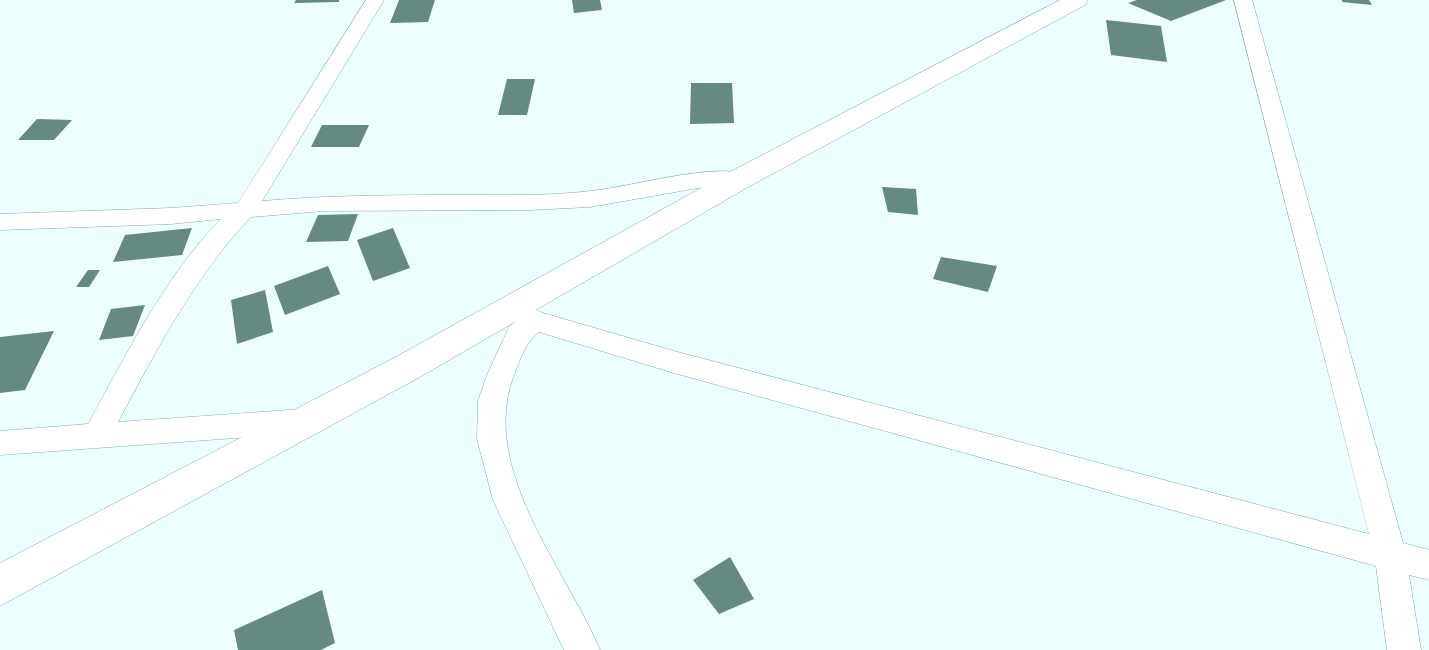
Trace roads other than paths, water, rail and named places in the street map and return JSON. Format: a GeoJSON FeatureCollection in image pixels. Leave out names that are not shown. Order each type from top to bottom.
{"type":"FeatureCollection","features":[{"type":"Feature","properties":{"kind":"street"},"geometry":{"type":"LineString","coordinates":[[97,435],[142,352],[198,261],[222,230],[246,208],[375,0]]}},
{"type":"Feature","properties":{"kind":"street"},"geometry":{"type":"LineString","coordinates":[[0,585],[307,421],[524,315],[740,179],[1077,0]]}},
{"type":"Feature","properties":{"kind":"street"},"geometry":{"type":"LineString","coordinates":[[1243,0],[1390,554],[1404,650]]}},
{"type":"Feature","properties":{"kind":"street"},"geometry":{"type":"LineString","coordinates":[[0,222],[171,216],[323,203],[530,202],[590,199],[698,181],[740,179]]}},
{"type":"Feature","properties":{"kind":"street"},"geometry":{"type":"LineString","coordinates":[[524,315],[686,365],[1429,565]]}},
{"type":"Feature","properties":{"kind":"street"},"geometry":{"type":"LineString","coordinates":[[524,315],[492,400],[491,439],[508,500],[583,650]]}},
{"type":"Feature","properties":{"kind":"street"},"geometry":{"type":"LineString","coordinates":[[0,443],[307,421]]}}]}
